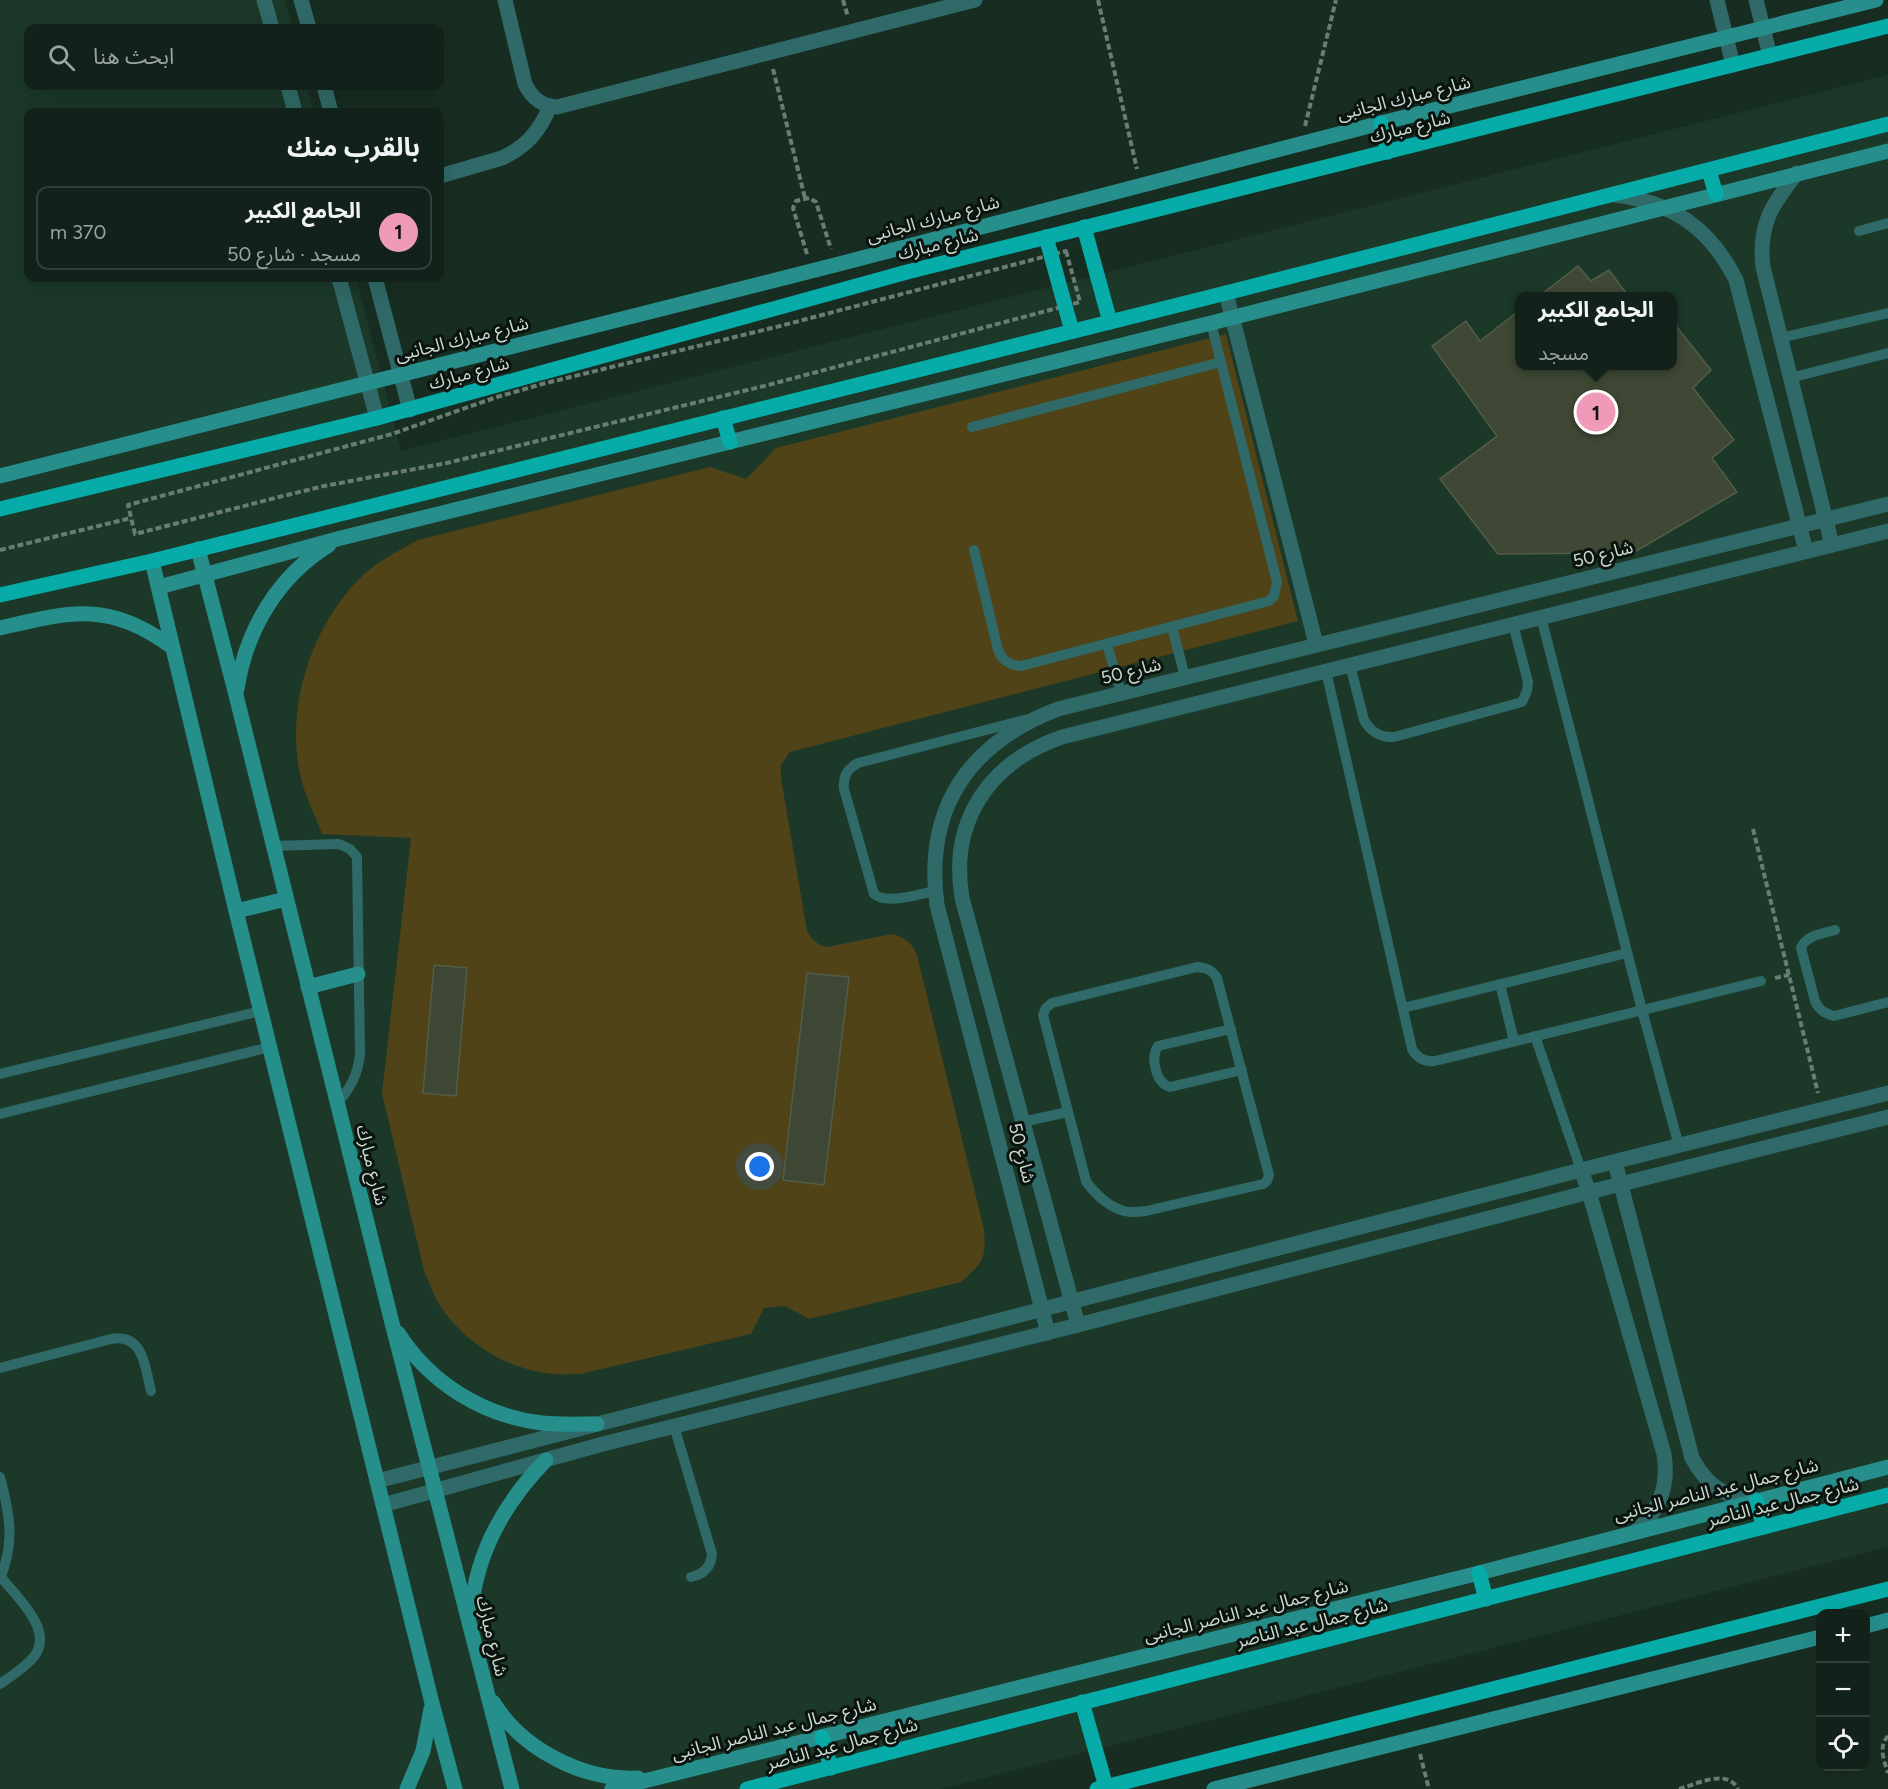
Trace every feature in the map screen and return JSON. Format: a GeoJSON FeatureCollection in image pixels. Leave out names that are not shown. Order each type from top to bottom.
{"type":"FeatureCollection","features":[{"type":"Feature","properties":{"kind":"main road","name":"شارع مبارك الجانبى"},"geometry":{"type":"LineString","coordinates":[[0,476],[835,265],[1381,123],[1876,0]]}},
{"type":"Feature","properties":{"kind":"main road","name":"شارع مبارك"},"geometry":{"type":"LineString","coordinates":[[0,509],[410,410],[907,272],[1888,26]]}},
{"type":"Feature","properties":{"kind":"main road"},"geometry":{"type":"LineString","coordinates":[[1381,123],[1388,152]]}},
{"type":"Feature","properties":{"kind":"main road"},"geometry":{"type":"LineString","coordinates":[[0,595],[152,561],[1226,293],[1888,124]]}},
{"type":"Feature","properties":{"kind":"main road"},"geometry":{"type":"LineString","coordinates":[[159,587],[340,538],[1232,318],[1888,151]]}},
{"type":"Feature","properties":{"kind":"main road"},"geometry":{"type":"LineString","coordinates":[[1709,171],[1716,194]]}},
{"type":"Feature","properties":{"kind":"main road"},"geometry":{"type":"LineString","coordinates":[[1084,227],[1110,322]]}},
{"type":"Feature","properties":{"kind":"main road"},"geometry":{"type":"LineString","coordinates":[[1046,237],[1072,331]]}},
{"type":"Feature","properties":{"kind":"main road"},"geometry":{"type":"LineString","coordinates":[[723,418],[730,442]]}},
{"type":"Feature","properties":{"kind":"main road"},"geometry":{"type":"LineString","coordinates":[[236,695],[247,647],[268,603],[300,566],[340,538]]}},
{"type":"Feature","properties":{"kind":"main road","name":"شارع مبارك"},"geometry":{"type":"LineString","coordinates":[[198,549],[428,1468],[512,1789]]}},
{"type":"Feature","properties":{"kind":"main road"},"geometry":{"type":"LineString","coordinates":[[152,561],[236,911],[455,1789]]}},
{"type":"Feature","properties":{"kind":"main road"},"geometry":{"type":"LineString","coordinates":[[0,628],[64,614],[87,613],[110,616],[133,623],[172,647]]}},
{"type":"Feature","properties":{"kind":"main road"},"geometry":{"type":"LineString","coordinates":[[236,911],[286,899]]}},
{"type":"Feature","properties":{"kind":"main road"},"geometry":{"type":"LineString","coordinates":[[308,987],[358,974]]}},
{"type":"Feature","properties":{"kind":"main road"},"geometry":{"type":"LineString","coordinates":[[392,1323],[406,1346],[424,1366],[466,1399],[517,1419],[543,1423],[597,1424]]}},
{"type":"Feature","properties":{"kind":"main road"},"geometry":{"type":"LineString","coordinates":[[470,1625],[477,1572],[497,1523],[527,1479],[546,1460]]}},
{"type":"Feature","properties":{"kind":"main road","name":"شارع جمال عبد الناصر الجانبى"},"geometry":{"type":"LineString","coordinates":[[612,1789],[1479,1573],[1888,1467]]}},
{"type":"Feature","properties":{"kind":"main road","name":"شارع جمال عبد الناصر"},"geometry":{"type":"LineString","coordinates":[[747,1789],[1888,1496]]}},
{"type":"Feature","properties":{"kind":"main road"},"geometry":{"type":"LineString","coordinates":[[1756,1500],[1764,1527]]}},
{"type":"Feature","properties":{"kind":"main road"},"geometry":{"type":"LineString","coordinates":[[1479,1573],[1486,1599]]}},
{"type":"Feature","properties":{"kind":"main road"},"geometry":{"type":"LineString","coordinates":[[1082,1702],[1102,1788],[1888,1589]]}},
{"type":"Feature","properties":{"kind":"main road"},"geometry":{"type":"LineString","coordinates":[[1870,1625],[1888,1620]]}},
{"type":"Feature","properties":{"kind":"main road"},"geometry":{"type":"LineString","coordinates":[[1214,1789],[1816,1638]]}},
{"type":"Feature","properties":{"kind":"main road"},"geometry":{"type":"LineString","coordinates":[[487,1692],[502,1716],[523,1737],[547,1754],[574,1767],[603,1775],[632,1778],[662,1776]]}},
{"type":"Feature","properties":{"kind":"main road"},"geometry":{"type":"LineString","coordinates":[[407,1789],[423,1751],[432,1703]]}},
{"type":"Feature","properties":{"kind":"main road"},"geometry":{"type":"LineString","coordinates":[[822,1737],[831,1768]]}},
{"type":"Feature","properties":{"kind":"street"},"geometry":{"type":"LineString","coordinates":[[264,0],[271,24]]}},
{"type":"Feature","properties":{"kind":"street"},"geometry":{"type":"LineString","coordinates":[[301,0],[308,24]]}},
{"type":"Feature","properties":{"kind":"street"},"geometry":{"type":"LineString","coordinates":[[505,0],[525,84],[535,99],[550,106],[565,106],[975,0]]}},
{"type":"Feature","properties":{"kind":"street"},"geometry":{"type":"LineString","coordinates":[[1717,0],[1733,65]]}},
{"type":"Feature","properties":{"kind":"street"},"geometry":{"type":"LineString","coordinates":[[1756,0],[1770,56]]}},
{"type":"Feature","properties":{"kind":"street"},"geometry":{"type":"LineString","coordinates":[[289,90],[294,108]]}},
{"type":"Feature","properties":{"kind":"street"},"geometry":{"type":"LineString","coordinates":[[325,90],[330,108]]}},
{"type":"Feature","properties":{"kind":"street"},"geometry":{"type":"LineString","coordinates":[[444,175],[512,154],[538,131],[550,106]]}},
{"type":"Feature","properties":{"kind":"street"},"geometry":{"type":"LineString","coordinates":[[1797,173],[1772,206],[1763,230],[1762,267],[1832,545]]}},
{"type":"Feature","properties":{"kind":"street"},"geometry":{"type":"LineString","coordinates":[[1615,195],[1649,201],[1688,220],[1719,250],[1736,280],[1806,551]]}},
{"type":"Feature","properties":{"kind":"street"},"geometry":{"type":"LineString","coordinates":[[340,282],[377,418]]}},
{"type":"Feature","properties":{"kind":"street"},"geometry":{"type":"LineString","coordinates":[[376,282],[410,410]]}},
{"type":"Feature","properties":{"kind":"street"},"geometry":{"type":"LineString","coordinates":[[1226,293],[1316,644]]}},
{"type":"Feature","properties":{"kind":"street","name":"شارع 50"},"geometry":{"type":"LineString","coordinates":[[1048,1333],[935,891],[936,844],[947,806],[970,767],[986,751],[1003,736],[1058,709],[1888,504]]}},
{"type":"Feature","properties":{"kind":"street","name":"شارع 50"},"geometry":{"type":"LineString","coordinates":[[1077,1325],[959,881],[960,848],[967,824],[988,785],[1008,765],[1031,750],[1062,737],[1888,531]]}},
{"type":"Feature","properties":{"kind":"street"},"geometry":{"type":"LineString","coordinates":[[1281,653],[1290,680]]}},
{"type":"Feature","properties":{"kind":"street"},"geometry":{"type":"LineString","coordinates":[[948,948],[974,942]]}},
{"type":"Feature","properties":{"kind":"street"},"geometry":{"type":"LineString","coordinates":[[377,1481],[1888,1093]]}},
{"type":"Feature","properties":{"kind":"street"},"geometry":{"type":"LineString","coordinates":[[383,1505],[603,1444],[1048,1333],[1589,1192],[1888,1117]]}},
{"type":"Feature","properties":{"kind":"street"},"geometry":{"type":"LineString","coordinates":[[1615,1162],[1692,1458],[1700,1472],[1711,1484],[1725,1493],[1756,1500]]}},
{"type":"Feature","properties":{"kind":"street"},"geometry":{"type":"LineString","coordinates":[[1581,1170],[1661,1443],[1666,1468],[1666,1482],[1656,1509],[1636,1531]]}},
{"type":"Feature","properties":{"kind":"street"},"geometry":{"type":"LineString","coordinates":[[597,1424],[603,1444]]}},
{"type":"Feature","properties":{"kind":"lane"},"geometry":{"type":"LineString","coordinates":[[1859,231],[1888,223]]}},
{"type":"Feature","properties":{"kind":"lane"},"geometry":{"type":"LineString","coordinates":[[1780,339],[1888,312]]}},
{"type":"Feature","properties":{"kind":"lane"},"geometry":{"type":"LineString","coordinates":[[974,550],[998,650],[1006,662],[1021,666],[1269,601],[1277,590],[1275,570],[1211,323]]}},
{"type":"Feature","properties":{"kind":"lane"},"geometry":{"type":"LineString","coordinates":[[1790,378],[1888,353]]}},
{"type":"Feature","properties":{"kind":"lane"},"geometry":{"type":"LineString","coordinates":[[972,428],[1221,362]]}},
{"type":"Feature","properties":{"kind":"lane"},"geometry":{"type":"LineString","coordinates":[[1541,617],[1679,1146]]}},
{"type":"Feature","properties":{"kind":"lane"},"geometry":{"type":"LineString","coordinates":[[1350,665],[1364,720],[1374,733],[1394,737],[1522,702],[1528,682],[1513,624]]}},
{"type":"Feature","properties":{"kind":"lane"},"geometry":{"type":"LineString","coordinates":[[1172,627],[1185,677]]}},
{"type":"Feature","properties":{"kind":"lane"},"geometry":{"type":"LineString","coordinates":[[1107,644],[1121,693]]}},
{"type":"Feature","properties":{"kind":"lane"},"geometry":{"type":"LineString","coordinates":[[1326,671],[1402,1008],[1415,1055],[1428,1062],[1761,981]]}},
{"type":"Feature","properties":{"kind":"lane"},"geometry":{"type":"LineString","coordinates":[[935,891],[888,899],[880,899],[874,894],[844,789],[844,776],[858,763],[1040,716]]}},
{"type":"Feature","properties":{"kind":"lane"},"geometry":{"type":"LineString","coordinates":[[273,846],[339,844],[354,852],[357,857],[359,1068],[347,1093],[337,1103]]}},
{"type":"Feature","properties":{"kind":"lane"},"geometry":{"type":"LineString","coordinates":[[1834,930],[1807,938],[1801,948],[1815,1001],[1819,1008],[1825,1014],[1834,1016],[1888,1002]]}},
{"type":"Feature","properties":{"kind":"lane"},"geometry":{"type":"LineString","coordinates":[[1402,1008],[1627,953]]}},
{"type":"Feature","properties":{"kind":"lane"},"geometry":{"type":"LineString","coordinates":[[1197,966],[1206,968],[1212,971],[1217,978],[1242,1070],[1269,1168],[1267,1181],[1263,1184],[1146,1211],[1119,1210],[1096,1193],[1086,1181],[1043,1015],[1052,1003],[1197,966]]}},
{"type":"Feature","properties":{"kind":"lane"},"geometry":{"type":"LineString","coordinates":[[1500,984],[1514,1041]]}},
{"type":"Feature","properties":{"kind":"lane"},"geometry":{"type":"LineString","coordinates":[[0,1074],[261,1011]]}},
{"type":"Feature","properties":{"kind":"lane"},"geometry":{"type":"LineString","coordinates":[[1231,1029],[1158,1047],[1154,1058],[1160,1081],[1170,1087],[1242,1070]]}},
{"type":"Feature","properties":{"kind":"lane"},"geometry":{"type":"LineString","coordinates":[[1535,1036],[1581,1170]]}},
{"type":"Feature","properties":{"kind":"lane"},"geometry":{"type":"LineString","coordinates":[[0,1114],[270,1047]]}},
{"type":"Feature","properties":{"kind":"lane"},"geometry":{"type":"LineString","coordinates":[[1022,1122],[1068,1112]]}},
{"type":"Feature","properties":{"kind":"lane"},"geometry":{"type":"LineString","coordinates":[[0,1368],[111,1339],[125,1339],[132,1341],[140,1351],[151,1391]]}},
{"type":"Feature","properties":{"kind":"lane"},"geometry":{"type":"LineString","coordinates":[[674,1426],[712,1554],[710,1565],[705,1571],[691,1577]]}},
{"type":"Feature","properties":{"kind":"lane"},"geometry":{"type":"LineString","coordinates":[[0,1477],[11,1530],[9,1548],[0,1578],[34,1618],[40,1635],[40,1644],[31,1660],[0,1684]]}},
{"type":"Feature","properties":{"kind":"path"},"geometry":{"type":"LineString","coordinates":[[1098,0],[1141,185]]}},
{"type":"Feature","properties":{"kind":"path"},"geometry":{"type":"LineString","coordinates":[[1301,144],[1336,0]]}},
{"type":"Feature","properties":{"kind":"path"},"geometry":{"type":"LineString","coordinates":[[770,53],[805,199]]}},
{"type":"Feature","properties":{"kind":"path"},"geometry":{"type":"LineString","coordinates":[[812,270],[794,208],[796,201],[805,199],[812,198],[816,202],[835,265]]}},
{"type":"Feature","properties":{"kind":"path"},"geometry":{"type":"LineString","coordinates":[[1066,250],[1080,302],[768,385],[447,463],[290,494],[135,534],[128,505],[392,434],[497,397],[542,384],[780,326],[1051,255],[1066,250]]}},
{"type":"Feature","properties":{"kind":"path"},"geometry":{"type":"LineString","coordinates":[[0,550],[131,518]]}},
{"type":"Feature","properties":{"kind":"path"},"geometry":{"type":"LineString","coordinates":[[1753,829],[1822,1110]]}},
{"type":"Feature","properties":{"kind":"path"},"geometry":{"type":"LineString","coordinates":[[1888,1736],[1882,1745],[1888,1773]]}},
{"type":"Feature","properties":{"kind":"path"},"geometry":{"type":"LineString","coordinates":[[1416,1738],[1429,1789]]}},
{"type":"Feature","properties":{"kind":"path"},"geometry":{"type":"LineString","coordinates":[[1679,1789],[1721,1778],[1732,1781],[1738,1789]]}},
{"type":"Feature","properties":{"kind":"shaded area"},"geometry":{"type":"Polygon","coordinates":[[[0,0],[285,0],[291,24],[24,24],[24,90],[308,90],[313,108],[24,108],[24,282],[357,282],[401,451],[1888,75],[1888,1547],[941,1789],[0,1789],[0,0]]]}},
{"type":"Feature","properties":{"kind":"shaded area"},"geometry":{"type":"Polygon","coordinates":[[[1226,334],[1298,621],[790,752],[781,765],[781,778],[807,931],[811,937],[826,947],[892,934],[907,941],[917,955],[984,1229],[984,1254],[979,1264],[961,1282],[809,1319],[785,1306],[764,1308],[751,1334],[580,1374],[555,1374],[517,1366],[500,1359],[469,1339],[456,1326],[435,1297],[424,1271],[382,1093],[411,838],[322,834],[300,774],[296,722],[300,696],[315,646],[341,600],[371,568],[418,540],[710,467],[746,479],[776,448],[1226,334]]]}},
{"type":"Feature","properties":{"kind":"building"},"geometry":{"type":"Polygon","coordinates":[[[1578,266],[1591,281],[1609,270],[1625,292],[1544,292],[1578,266]]]}},
{"type":"Feature","properties":{"kind":"building"},"geometry":{"type":"Polygon","coordinates":[[[1515,314],[1515,370],[1677,370],[1677,327],[1711,370],[1693,388],[1734,440],[1712,458],[1737,492],[1633,553],[1498,554],[1440,479],[1497,436],[1432,346],[1466,321],[1480,341],[1515,314]]]}},
{"type":"Feature","properties":{"kind":"building"},"geometry":{"type":"Polygon","coordinates":[[[434,965],[467,968],[456,1096],[423,1093],[434,965]]]}},
{"type":"Feature","properties":{"kind":"building"},"geometry":{"type":"Polygon","coordinates":[[[807,973],[849,977],[824,1185],[783,1180],[807,973]]]}},
{"type":"Feature","properties":{"kind":"place","name":"الجامع الكبير"},"geometry":{"type":"Point","coordinates":[1596,412]}}]}
